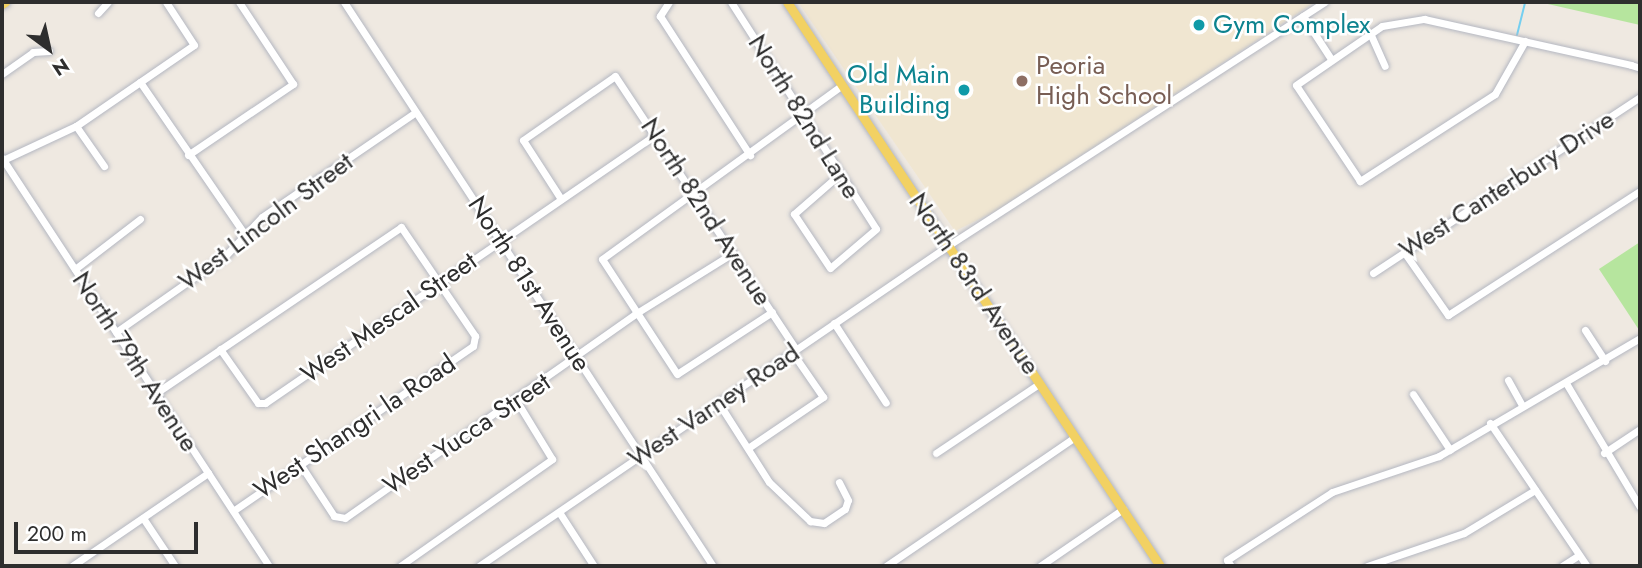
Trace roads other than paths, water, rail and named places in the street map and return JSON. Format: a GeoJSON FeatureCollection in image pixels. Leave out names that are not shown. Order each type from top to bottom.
{"type":"FeatureCollection","features":[{"type":"Feature","properties":{"kind":"main road","name":"North 83rd Avenue"},"geometry":{"type":"LineString","coordinates":[[787,2],[1160,566]]}},
{"type":"Feature","properties":{"kind":"street"},"geometry":{"type":"LineString","coordinates":[[99,13],[108,2]]}},
{"type":"Feature","properties":{"kind":"street"},"geometry":{"type":"LineString","coordinates":[[2,159],[76,126],[194,45],[166,2]]}},
{"type":"Feature","properties":{"kind":"street"},"geometry":{"type":"LineString","coordinates":[[188,155],[293,84],[239,2]]}},
{"type":"Feature","properties":{"kind":"street","name":"North 81st Avenue"},"geometry":{"type":"LineString","coordinates":[[344,2],[713,566]]}},
{"type":"Feature","properties":{"kind":"street"},"geometry":{"type":"LineString","coordinates":[[669,2],[658,11],[750,155]]}},
{"type":"Feature","properties":{"kind":"street","name":"North 82nd Lane"},"geometry":{"type":"LineString","coordinates":[[731,2],[802,112],[840,174],[876,233],[830,268],[794,214],[840,174]]}},
{"type":"Feature","properties":{"kind":"street","name":"West Varney Road"},"geometry":{"type":"LineString","coordinates":[[479,566],[949,244],[1324,2]]}},
{"type":"Feature","properties":{"kind":"street"},"geometry":{"type":"LineString","coordinates":[[1303,16],[1331,59]]}},
{"type":"Feature","properties":{"kind":"street"},"geometry":{"type":"LineString","coordinates":[[1525,41],[1509,76],[1489,99],[1360,181],[1296,85],[1370,33],[1393,22],[1424,19],[1525,41],[1640,68]]}},
{"type":"Feature","properties":{"kind":"street"},"geometry":{"type":"LineString","coordinates":[[1370,33],[1385,66]]}},
{"type":"Feature","properties":{"kind":"street"},"geometry":{"type":"LineString","coordinates":[[2,75],[33,52],[49,51]]}},
{"type":"Feature","properties":{"kind":"street","name":"North 82nd Avenue"},"geometry":{"type":"LineString","coordinates":[[561,199],[523,140],[615,76],[772,312],[823,397],[747,448]]}},
{"type":"Feature","properties":{"kind":"street"},"geometry":{"type":"LineString","coordinates":[[140,82],[244,235]]}},
{"type":"Feature","properties":{"kind":"street"},"geometry":{"type":"LineString","coordinates":[[772,312],[677,374],[635,314],[602,258],[750,155],[802,112],[842,85]]}},
{"type":"Feature","properties":{"kind":"street","name":"West Canterbury Drive"},"geometry":{"type":"LineString","coordinates":[[1373,273],[1640,97]]}},
{"type":"Feature","properties":{"kind":"street","name":"West Lincoln Street"},"geometry":{"type":"LineString","coordinates":[[116,332],[244,235],[416,112]]}},
{"type":"Feature","properties":{"kind":"street"},"geometry":{"type":"LineString","coordinates":[[76,126],[104,166]]}},
{"type":"Feature","properties":{"kind":"street","name":"West Mescal Street"},"geometry":{"type":"LineString","coordinates":[[220,349],[261,405],[655,135]]}},
{"type":"Feature","properties":{"kind":"street","name":"North 79th Avenue"},"geometry":{"type":"LineString","coordinates":[[2,159],[269,566]]}},
{"type":"Feature","properties":{"kind":"street"},"geometry":{"type":"LineString","coordinates":[[1404,252],[1448,316],[1640,191]]}},
{"type":"Feature","properties":{"kind":"street"},"geometry":{"type":"LineString","coordinates":[[75,269],[140,219]]}},
{"type":"Feature","properties":{"kind":"street"},"geometry":{"type":"LineString","coordinates":[[156,393],[401,227],[440,284]]}},
{"type":"Feature","properties":{"kind":"street","name":"West Yucca Street"},"geometry":{"type":"LineString","coordinates":[[300,464],[339,520],[578,359],[635,314],[733,253]]}},
{"type":"Feature","properties":{"kind":"street","name":"West Shangri la Road"},"geometry":{"type":"LineString","coordinates":[[233,511],[477,342],[440,284]]}},
{"type":"Feature","properties":{"kind":"street"},"geometry":{"type":"LineString","coordinates":[[834,324],[886,403]]}},
{"type":"Feature","properties":{"kind":"street"},"geometry":{"type":"LineString","coordinates":[[1585,330],[1605,361]]}},
{"type":"Feature","properties":{"kind":"street"},"geometry":{"type":"LineString","coordinates":[[1229,563],[1332,492],[1450,450],[1490,423],[1605,361],[1640,338]]}},
{"type":"Feature","properties":{"kind":"street"},"geometry":{"type":"LineString","coordinates":[[1508,380],[1522,405]]}},
{"type":"Feature","properties":{"kind":"street"},"geometry":{"type":"LineString","coordinates":[[936,453],[1040,383]]}},
{"type":"Feature","properties":{"kind":"street"},"geometry":{"type":"LineString","coordinates":[[1566,383],[1604,453],[1640,507]]}},
{"type":"Feature","properties":{"kind":"street"},"geometry":{"type":"LineString","coordinates":[[1413,394],[1450,450]]}},
{"type":"Feature","properties":{"kind":"street"},"geometry":{"type":"LineString","coordinates":[[400,566],[552,459],[516,400]]}},
{"type":"Feature","properties":{"kind":"street"},"geometry":{"type":"LineString","coordinates":[[718,402],[775,489],[817,524],[848,505],[839,482]]}},
{"type":"Feature","properties":{"kind":"street"},"geometry":{"type":"LineString","coordinates":[[1490,423],[1587,566]]}},
{"type":"Feature","properties":{"kind":"street"},"geometry":{"type":"LineString","coordinates":[[1604,453],[1640,429]]}},
{"type":"Feature","properties":{"kind":"street"},"geometry":{"type":"LineString","coordinates":[[886,566],[1075,437]]}},
{"type":"Feature","properties":{"kind":"street"},"geometry":{"type":"LineString","coordinates":[[72,566],[208,473]]}},
{"type":"Feature","properties":{"kind":"street"},"geometry":{"type":"LineString","coordinates":[[1367,566],[1464,533],[1535,490]]}},
{"type":"Feature","properties":{"kind":"street"},"geometry":{"type":"LineString","coordinates":[[1044,565],[1123,509]]}},
{"type":"Feature","properties":{"kind":"street"},"geometry":{"type":"LineString","coordinates":[[559,512],[594,566]]}},
{"type":"Feature","properties":{"kind":"street"},"geometry":{"type":"LineString","coordinates":[[143,518],[175,566]]}},
{"type":"Feature","properties":{"kind":"street"},"geometry":{"type":"LineString","coordinates":[[1562,566],[1579,555]]}},
{"type":"Feature","properties":{"kind":"waterway"},"geometry":{"type":"LineString","coordinates":[[1517,35],[1525,2]]}},
{"type":"Feature","properties":{"kind":"place","name":"Gym Complex"},"geometry":{"type":"Point","coordinates":[1199,25]}},
{"type":"Feature","properties":{"kind":"place","name":"Peoria High School"},"geometry":{"type":"Point","coordinates":[1022,81]}},
{"type":"Feature","properties":{"kind":"place","name":"Old Main Building"},"geometry":{"type":"Point","coordinates":[964,90]}}]}
